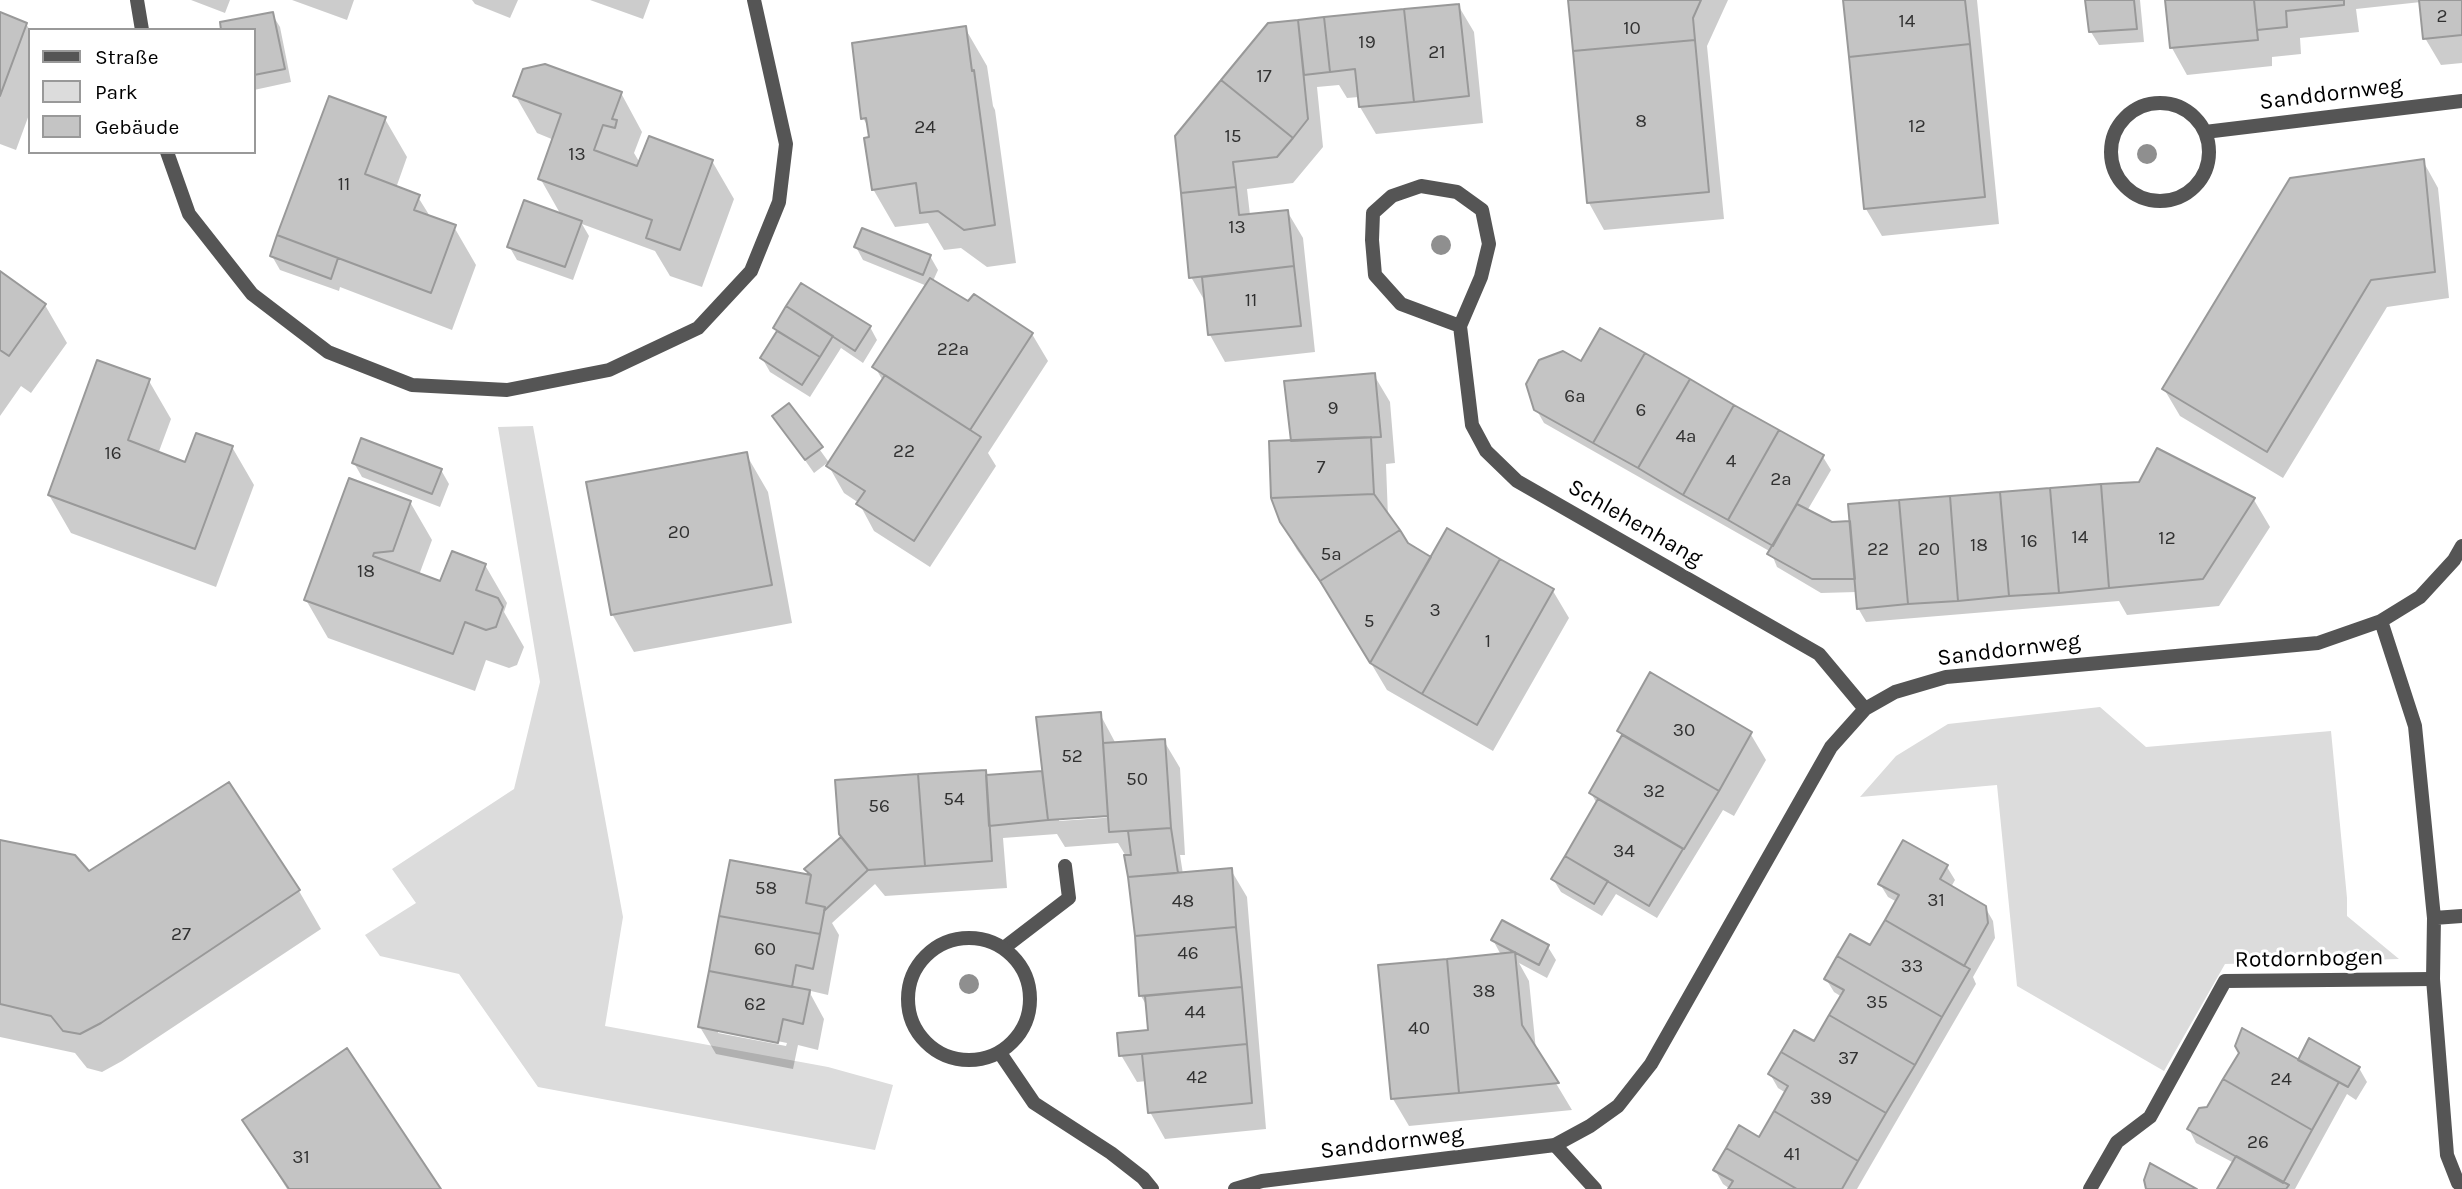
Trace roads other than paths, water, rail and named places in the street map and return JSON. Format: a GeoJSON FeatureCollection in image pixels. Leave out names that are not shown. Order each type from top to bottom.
{"type":"FeatureCollection","features":[{"type":"Feature","properties":{"kind":"street"},"geometry":{"type":"LineString","coordinates":[[137,0],[142,28]]}},
{"type":"Feature","properties":{"kind":"street"},"geometry":{"type":"LineString","coordinates":[[168,154],[189,214],[252,294],[328,352],[412,385],[507,390],[609,370],[698,328],[751,271],[779,202],[786,144],[754,0]]}},
{"type":"Feature","properties":{"kind":"street","name":"Sanddornweg"},"geometry":{"type":"LineString","coordinates":[[2205,132],[2462,101]]}},
{"type":"Feature","properties":{"kind":"street"},"geometry":{"type":"LineString","coordinates":[[2165,102],[2189,112],[2205,132],[2210,154],[2204,175],[2189,192],[2168,201],[2146,200],[2117,178],[2110,150],[2119,122],[2140,107],[2165,102]]}},
{"type":"Feature","properties":{"kind":"street"},"geometry":{"type":"LineString","coordinates":[[1421,186],[1457,192],[1482,210],[1489,244],[1481,277],[1460,326],[1401,303],[1375,275],[1371,240],[1373,213],[1392,196],[1421,186]]}},
{"type":"Feature","properties":{"kind":"street","name":"Schlehenhang"},"geometry":{"type":"LineString","coordinates":[[1460,326],[1472,425],[1486,451],[1517,481],[1819,654],[1865,709]]}},
{"type":"Feature","properties":{"kind":"street","name":"Sanddornweg"},"geometry":{"type":"LineString","coordinates":[[1235,1189],[1262,1181],[1555,1145],[1590,1126],[1618,1106],[1651,1064],[1832,747],[1865,709],[1895,692],[1946,677],[2318,643],[2381,621],[2420,597],[2454,560],[2462,546]]}},
{"type":"Feature","properties":{"kind":"street"},"geometry":{"type":"LineString","coordinates":[[2381,621],[2415,726],[2434,918],[2433,979],[2447,1155],[2458,1183],[2462,1186]]}},
{"type":"Feature","properties":{"kind":"street"},"geometry":{"type":"LineString","coordinates":[[1005,947],[1069,898],[1065,866]]}},
{"type":"Feature","properties":{"kind":"street"},"geometry":{"type":"LineString","coordinates":[[2434,918],[2462,916]]}},
{"type":"Feature","properties":{"kind":"street"},"geometry":{"type":"LineString","coordinates":[[974,936],[1005,947],[1030,980],[1028,1022],[1000,1053],[968,1062],[936,1052],[914,1028],[906,996],[915,965],[941,942],[974,936]]}},
{"type":"Feature","properties":{"kind":"street","name":"Rotdornbogen"},"geometry":{"type":"LineString","coordinates":[[2090,1189],[2117,1142],[2150,1116],[2225,981],[2433,979]]}},
{"type":"Feature","properties":{"kind":"street"},"geometry":{"type":"LineString","coordinates":[[1000,1053],[1034,1103],[1111,1153],[1143,1178],[1152,1189]]}},
{"type":"Feature","properties":{"kind":"street"},"geometry":{"type":"LineString","coordinates":[[1555,1145],[1595,1189]]}}]}
